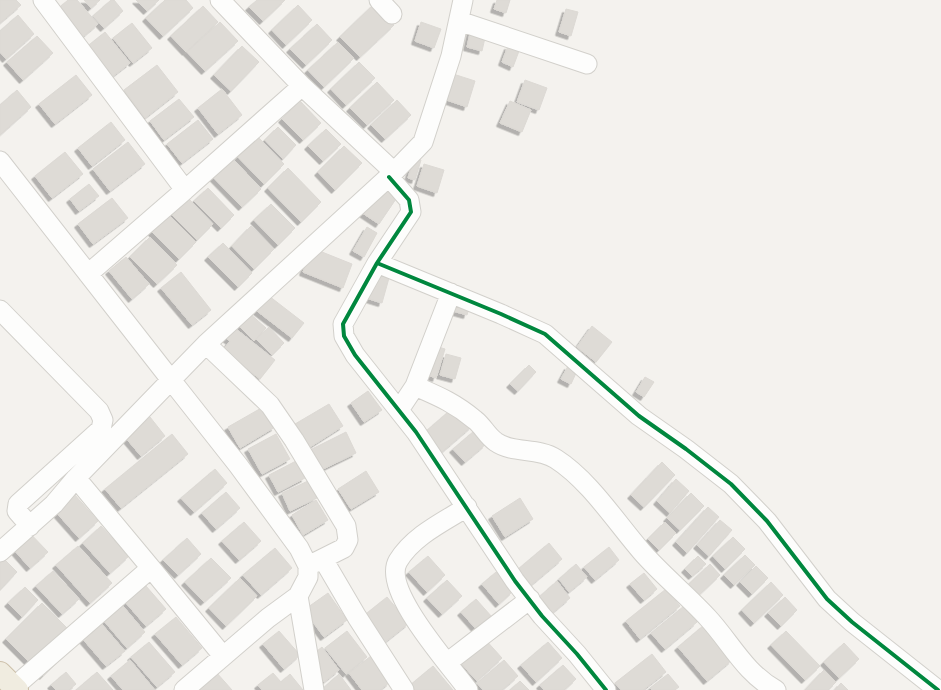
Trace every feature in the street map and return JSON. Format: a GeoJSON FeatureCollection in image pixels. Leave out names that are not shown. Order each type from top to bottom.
{"type":"FeatureCollection","features":[{"type":"Feature","properties":{"kind":"street"},"geometry":{"type":"LineString","coordinates":[[43,0],[185,190]]}},
{"type":"Feature","properties":{"kind":"street"},"geometry":{"type":"LineString","coordinates":[[379,0],[392,14]]}},
{"type":"Feature","properties":{"kind":"street"},"geometry":{"type":"LineString","coordinates":[[0,552],[54,504],[76,478],[206,344],[392,175],[423,142],[451,56],[463,0]]}},
{"type":"Feature","properties":{"kind":"street"},"geometry":{"type":"LineString","coordinates":[[230,3],[302,86],[392,175],[409,200],[410,212],[377,263],[343,324],[344,336],[355,355],[416,432],[491,545],[530,599],[606,690]]}},
{"type":"Feature","properties":{"kind":"street"},"geometry":{"type":"LineString","coordinates":[[459,21],[587,64]]}},
{"type":"Feature","properties":{"kind":"street"},"geometry":{"type":"LineString","coordinates":[[88,274],[302,86]]}},
{"type":"Feature","properties":{"kind":"street"},"geometry":{"type":"LineString","coordinates":[[0,161],[243,471],[298,548],[316,563],[357,617],[404,690]]}},
{"type":"Feature","properties":{"kind":"street"},"geometry":{"type":"LineString","coordinates":[[377,263],[545,334],[639,416],[686,449],[731,484],[767,520],[827,599],[852,622],[938,690]]}},
{"type":"Feature","properties":{"kind":"street"},"geometry":{"type":"LineString","coordinates":[[399,410],[415,386],[451,293]]}},
{"type":"Feature","properties":{"kind":"street"},"geometry":{"type":"LineString","coordinates":[[0,310],[99,411],[103,420],[101,429],[18,504],[17,511],[30,526]]}},
{"type":"Feature","properties":{"kind":"street"},"geometry":{"type":"LineString","coordinates":[[184,690],[268,618],[298,596],[316,563],[344,548],[348,540],[346,526],[294,440],[270,405],[206,344]]}},
{"type":"Feature","properties":{"kind":"street"},"geometry":{"type":"LineString","coordinates":[[415,386],[446,398],[477,421],[487,434],[497,442],[528,450],[545,452],[557,459],[584,482],[643,553],[709,618],[753,675],[776,690]]}},
{"type":"Feature","properties":{"kind":"street"},"geometry":{"type":"LineString","coordinates":[[76,478],[223,656]]}},
{"type":"Feature","properties":{"kind":"street"},"geometry":{"type":"LineString","coordinates":[[467,507],[430,529],[410,546],[398,562],[395,570],[396,582],[403,600],[415,620],[468,690]]}},
{"type":"Feature","properties":{"kind":"street"},"geometry":{"type":"LineString","coordinates":[[10,683],[151,568]]}},
{"type":"Feature","properties":{"kind":"street"},"geometry":{"type":"LineString","coordinates":[[298,596],[314,690]]}},
{"type":"Feature","properties":{"kind":"street"},"geometry":{"type":"LineString","coordinates":[[448,662],[530,599]]}},
{"type":"Feature","properties":{"kind":"building"},"geometry":{"type":"Polygon","coordinates":[[[0,0],[16,0],[21,5],[0,23],[0,0]]]}},
{"type":"Feature","properties":{"kind":"building"},"geometry":{"type":"Polygon","coordinates":[[[68,0],[77,0],[98,24],[78,41],[54,12],[68,0]]]}},
{"type":"Feature","properties":{"kind":"building"},"geometry":{"type":"Polygon","coordinates":[[[84,0],[100,0],[91,8],[84,0]]]}},
{"type":"Feature","properties":{"kind":"building"},"geometry":{"type":"Polygon","coordinates":[[[111,0],[114,0],[123,11],[104,28],[93,16],[111,0]]]}},
{"type":"Feature","properties":{"kind":"building"},"geometry":{"type":"Polygon","coordinates":[[[136,0],[159,0],[147,11],[136,0]]]}},
{"type":"Feature","properties":{"kind":"building"},"geometry":{"type":"Polygon","coordinates":[[[165,0],[186,0],[193,8],[163,36],[146,18],[165,0]]]}},
{"type":"Feature","properties":{"kind":"building"},"geometry":{"type":"Polygon","coordinates":[[[257,0],[285,0],[263,21],[249,7],[257,0]]]}},
{"type":"Feature","properties":{"kind":"building"},"geometry":{"type":"Polygon","coordinates":[[[497,0],[510,0],[506,13],[494,9],[497,0]]]}},
{"type":"Feature","properties":{"kind":"building"},"geometry":{"type":"Polygon","coordinates":[[[374,4],[394,25],[360,57],[340,37],[374,4]]]}},
{"type":"Feature","properties":{"kind":"building"},"geometry":{"type":"Polygon","coordinates":[[[298,5],[312,20],[286,45],[272,30],[298,5]]]}},
{"type":"Feature","properties":{"kind":"building"},"geometry":{"type":"Polygon","coordinates":[[[203,6],[218,22],[186,52],[171,36],[203,6]]]}},
{"type":"Feature","properties":{"kind":"building"},"geometry":{"type":"Polygon","coordinates":[[[566,9],[578,12],[571,36],[559,32],[566,9]]]}},
{"type":"Feature","properties":{"kind":"building"},"geometry":{"type":"Polygon","coordinates":[[[18,15],[34,34],[6,59],[0,52],[0,31],[18,15]]]}},
{"type":"Feature","properties":{"kind":"building"},"geometry":{"type":"Polygon","coordinates":[[[220,22],[238,41],[205,71],[187,52],[220,22]]]}},
{"type":"Feature","properties":{"kind":"building"},"geometry":{"type":"Polygon","coordinates":[[[421,22],[441,29],[434,48],[415,41],[421,22]]]}},
{"type":"Feature","properties":{"kind":"building"},"geometry":{"type":"Polygon","coordinates":[[[132,23],[152,48],[133,63],[113,38],[132,23]]]}},
{"type":"Feature","properties":{"kind":"building"},"geometry":{"type":"Polygon","coordinates":[[[317,24],[332,40],[306,65],[290,49],[317,24]]]}},
{"type":"Feature","properties":{"kind":"building"},"geometry":{"type":"Polygon","coordinates":[[[472,25],[487,29],[482,51],[467,47],[472,25]]]}},
{"type":"Feature","properties":{"kind":"building"},"geometry":{"type":"Polygon","coordinates":[[[105,32],[130,63],[108,80],[84,49],[105,32]]]}},
{"type":"Feature","properties":{"kind":"building"},"geometry":{"type":"Polygon","coordinates":[[[37,36],[53,53],[23,80],[7,62],[37,36]]]}},
{"type":"Feature","properties":{"kind":"building"},"geometry":{"type":"Polygon","coordinates":[[[338,42],[354,58],[324,87],[308,70],[338,42]]]}},
{"type":"Feature","properties":{"kind":"building"},"geometry":{"type":"Polygon","coordinates":[[[242,46],[259,62],[231,91],[214,75],[242,46]]]}},
{"type":"Feature","properties":{"kind":"building"},"geometry":{"type":"Polygon","coordinates":[[[508,46],[519,51],[513,67],[502,62],[508,46]]]}},
{"type":"Feature","properties":{"kind":"building"},"geometry":{"type":"Polygon","coordinates":[[[359,62],[375,78],[346,105],[331,89],[359,62]]]}},
{"type":"Feature","properties":{"kind":"building"},"geometry":{"type":"Polygon","coordinates":[[[157,65],[178,92],[145,118],[124,90],[157,65]]]}},
{"type":"Feature","properties":{"kind":"building"},"geometry":{"type":"Polygon","coordinates":[[[447,72],[475,81],[467,107],[438,97],[447,72]]]}},
{"type":"Feature","properties":{"kind":"building"},"geometry":{"type":"Polygon","coordinates":[[[76,75],[92,95],[55,124],[39,104],[76,75]]]}},
{"type":"Feature","properties":{"kind":"building"},"geometry":{"type":"Polygon","coordinates":[[[525,80],[547,88],[539,110],[517,102],[525,80]]]}},
{"type":"Feature","properties":{"kind":"building"},"geometry":{"type":"Polygon","coordinates":[[[377,82],[394,100],[367,125],[350,108],[377,82]]]}},
{"type":"Feature","properties":{"kind":"building"},"geometry":{"type":"Polygon","coordinates":[[[222,89],[242,115],[218,134],[198,108],[222,89]]]}},
{"type":"Feature","properties":{"kind":"building"},"geometry":{"type":"Polygon","coordinates":[[[17,90],[31,107],[0,135],[0,105],[17,90]]]}},
{"type":"Feature","properties":{"kind":"building"},"geometry":{"type":"Polygon","coordinates":[[[179,99],[194,117],[164,140],[150,121],[179,99]]]}},
{"type":"Feature","properties":{"kind":"building"},"geometry":{"type":"Polygon","coordinates":[[[397,100],[411,115],[385,139],[371,125],[397,100]]]}},
{"type":"Feature","properties":{"kind":"building"},"geometry":{"type":"Polygon","coordinates":[[[300,101],[321,123],[303,140],[282,119],[300,101]]]}},
{"type":"Feature","properties":{"kind":"building"},"geometry":{"type":"Polygon","coordinates":[[[510,101],[531,110],[522,132],[500,123],[510,101]]]}},
{"type":"Feature","properties":{"kind":"building"},"geometry":{"type":"Polygon","coordinates":[[[198,120],[213,139],[182,163],[167,144],[198,120]]]}},
{"type":"Feature","properties":{"kind":"building"},"geometry":{"type":"Polygon","coordinates":[[[111,122],[125,140],[92,166],[78,148],[111,122]]]}},
{"type":"Feature","properties":{"kind":"building"},"geometry":{"type":"Polygon","coordinates":[[[278,127],[296,145],[283,159],[265,140],[278,127]]]}},
{"type":"Feature","properties":{"kind":"building"},"geometry":{"type":"Polygon","coordinates":[[[326,129],[341,144],[323,161],[308,146],[326,129]]]}},
{"type":"Feature","properties":{"kind":"building"},"geometry":{"type":"Polygon","coordinates":[[[258,137],[284,164],[264,184],[238,157],[258,137]]]}},
{"type":"Feature","properties":{"kind":"building"},"geometry":{"type":"Polygon","coordinates":[[[128,142],[145,164],[110,191],[93,169],[128,142]]]}},
{"type":"Feature","properties":{"kind":"building"},"geometry":{"type":"Polygon","coordinates":[[[344,146],[362,163],[335,190],[318,172],[344,146]]]}},
{"type":"Feature","properties":{"kind":"building"},"geometry":{"type":"Polygon","coordinates":[[[65,152],[83,174],[52,198],[35,176],[65,152]]]}},
{"type":"Feature","properties":{"kind":"building"},"geometry":{"type":"Polygon","coordinates":[[[232,158],[261,189],[242,207],[213,177],[232,158]]]}},
{"type":"Feature","properties":{"kind":"building"},"geometry":{"type":"Polygon","coordinates":[[[414,158],[421,160],[415,180],[408,178],[414,158]]]}},
{"type":"Feature","properties":{"kind":"building"},"geometry":{"type":"Polygon","coordinates":[[[424,164],[444,170],[437,193],[417,186],[424,164]]]}},
{"type":"Feature","properties":{"kind":"building"},"geometry":{"type":"Polygon","coordinates":[[[288,168],[321,202],[301,222],[268,188],[288,168]]]}},
{"type":"Feature","properties":{"kind":"building"},"geometry":{"type":"Polygon","coordinates":[[[377,182],[398,196],[379,224],[358,210],[377,182]]]}},
{"type":"Feature","properties":{"kind":"building"},"geometry":{"type":"Polygon","coordinates":[[[89,184],[99,196],[79,211],[70,199],[89,184]]]}},
{"type":"Feature","properties":{"kind":"building"},"geometry":{"type":"Polygon","coordinates":[[[208,188],[234,215],[221,228],[194,201],[208,188]]]}},
{"type":"Feature","properties":{"kind":"building"},"geometry":{"type":"Polygon","coordinates":[[[187,197],[213,224],[197,240],[171,214],[187,197]]]}},
{"type":"Feature","properties":{"kind":"building"},"geometry":{"type":"Polygon","coordinates":[[[112,198],[128,218],[93,244],[78,224],[112,198]]]}},
{"type":"Feature","properties":{"kind":"building"},"geometry":{"type":"Polygon","coordinates":[[[271,204],[295,228],[278,245],[254,220],[271,204]]]}},
{"type":"Feature","properties":{"kind":"building"},"geometry":{"type":"Polygon","coordinates":[[[165,211],[196,242],[179,259],[148,228],[165,211]]]}},
{"type":"Feature","properties":{"kind":"building"},"geometry":{"type":"Polygon","coordinates":[[[251,226],[274,249],[254,269],[232,246],[251,226]]]}},
{"type":"Feature","properties":{"kind":"building"},"geometry":{"type":"Polygon","coordinates":[[[367,227],[377,233],[364,257],[353,251],[367,227]]]}},
{"type":"Feature","properties":{"kind":"building"},"geometry":{"type":"Polygon","coordinates":[[[150,237],[177,265],[157,284],[130,257],[150,237]]]}},
{"type":"Feature","properties":{"kind":"building"},"geometry":{"type":"Polygon","coordinates":[[[223,243],[252,273],[238,287],[208,257],[223,243]]]}},
{"type":"Feature","properties":{"kind":"building"},"geometry":{"type":"Polygon","coordinates":[[[312,248],[352,264],[343,288],[303,272],[312,248]]]}},
{"type":"Feature","properties":{"kind":"building"},"geometry":{"type":"Polygon","coordinates":[[[126,257],[149,284],[132,299],[109,271],[126,257]]]}},
{"type":"Feature","properties":{"kind":"building"},"geometry":{"type":"Polygon","coordinates":[[[181,272],[211,310],[192,325],[161,288],[181,272]]]}},
{"type":"Feature","properties":{"kind":"building"},"geometry":{"type":"Polygon","coordinates":[[[373,273],[389,278],[382,303],[366,298],[373,273]]]}},
{"type":"Feature","properties":{"kind":"building"},"geometry":{"type":"Polygon","coordinates":[[[269,296],[304,323],[292,338],[257,311],[269,296]]]}},
{"type":"Feature","properties":{"kind":"building"},"geometry":{"type":"Polygon","coordinates":[[[445,298],[470,305],[467,315],[442,308],[445,298]]]}},
{"type":"Feature","properties":{"kind":"building"},"geometry":{"type":"Polygon","coordinates":[[[247,311],[266,328],[254,341],[236,323],[247,311]]]}},
{"type":"Feature","properties":{"kind":"building"},"geometry":{"type":"Polygon","coordinates":[[[231,325],[275,360],[260,379],[223,350],[230,341],[223,336],[231,325]]]}},
{"type":"Feature","properties":{"kind":"building"},"geometry":{"type":"Polygon","coordinates":[[[592,326],[612,342],[596,362],[577,347],[592,326]]]}},
{"type":"Feature","properties":{"kind":"building"},"geometry":{"type":"Polygon","coordinates":[[[269,327],[284,343],[272,355],[256,339],[269,327]]]}},
{"type":"Feature","properties":{"kind":"building"},"geometry":{"type":"Polygon","coordinates":[[[429,344],[445,349],[436,378],[421,373],[429,344]]]}},
{"type":"Feature","properties":{"kind":"building"},"geometry":{"type":"Polygon","coordinates":[[[446,354],[461,358],[455,379],[440,375],[446,354]]]}},
{"type":"Feature","properties":{"kind":"building"},"geometry":{"type":"Polygon","coordinates":[[[529,365],[536,372],[518,391],[510,384],[529,365]]]}},
{"type":"Feature","properties":{"kind":"building"},"geometry":{"type":"Polygon","coordinates":[[[568,366],[577,371],[571,384],[561,379],[568,366]]]}},
{"type":"Feature","properties":{"kind":"building"},"geometry":{"type":"Polygon","coordinates":[[[645,377],[654,382],[644,397],[636,392],[645,377]]]}},
{"type":"Feature","properties":{"kind":"building"},"geometry":{"type":"Polygon","coordinates":[[[368,391],[382,410],[364,422],[351,403],[368,391]]]}},
{"type":"Feature","properties":{"kind":"building"},"geometry":{"type":"Polygon","coordinates":[[[329,404],[343,426],[310,447],[295,424],[329,404]]]}},
{"type":"Feature","properties":{"kind":"building"},"geometry":{"type":"Polygon","coordinates":[[[455,406],[472,426],[442,452],[425,432],[455,406]]]}},
{"type":"Feature","properties":{"kind":"building"},"geometry":{"type":"Polygon","coordinates":[[[263,407],[275,427],[240,448],[228,427],[263,407]]]}},
{"type":"Feature","properties":{"kind":"building"},"geometry":{"type":"Polygon","coordinates":[[[150,417],[165,436],[141,456],[125,437],[150,417]]]}},
{"type":"Feature","properties":{"kind":"building"},"geometry":{"type":"Polygon","coordinates":[[[474,431],[486,444],[465,462],[453,449],[474,431]]]}},
{"type":"Feature","properties":{"kind":"building"},"geometry":{"type":"Polygon","coordinates":[[[346,432],[356,453],[319,471],[308,451],[346,432]]]}},
{"type":"Feature","properties":{"kind":"building"},"geometry":{"type":"Polygon","coordinates":[[[172,434],[188,454],[121,508],[105,489],[172,434]]]}},
{"type":"Feature","properties":{"kind":"building"},"geometry":{"type":"Polygon","coordinates":[[[276,434],[290,459],[262,474],[248,449],[276,434]]]}},
{"type":"Feature","properties":{"kind":"building"},"geometry":{"type":"Polygon","coordinates":[[[296,461],[305,478],[278,492],[269,475],[296,461]]]}},
{"type":"Feature","properties":{"kind":"building"},"geometry":{"type":"Polygon","coordinates":[[[662,462],[675,475],[644,507],[631,495],[662,462]]]}},
{"type":"Feature","properties":{"kind":"building"},"geometry":{"type":"Polygon","coordinates":[[[215,469],[227,483],[194,512],[181,498],[215,469]]]}},
{"type":"Feature","properties":{"kind":"building"},"geometry":{"type":"Polygon","coordinates":[[[366,471],[379,492],[351,509],[338,489],[366,471]]]}},
{"type":"Feature","properties":{"kind":"building"},"geometry":{"type":"Polygon","coordinates":[[[676,479],[689,491],[670,513],[657,501],[676,479]]]}},
{"type":"Feature","properties":{"kind":"building"},"geometry":{"type":"Polygon","coordinates":[[[308,481],[317,498],[290,511],[282,493],[308,481]]]}},
{"type":"Feature","properties":{"kind":"building"},"geometry":{"type":"Polygon","coordinates":[[[226,492],[240,508],[216,529],[202,513],[226,492]]]}},
{"type":"Feature","properties":{"kind":"building"},"geometry":{"type":"Polygon","coordinates":[[[691,493],[704,506],[680,530],[667,518],[691,493]]]}},
{"type":"Feature","properties":{"kind":"building"},"geometry":{"type":"Polygon","coordinates":[[[74,494],[98,521],[79,538],[55,511],[74,494]]]}},
{"type":"Feature","properties":{"kind":"building"},"geometry":{"type":"Polygon","coordinates":[[[520,498],[533,519],[505,537],[492,516],[520,498]]]}},
{"type":"Feature","properties":{"kind":"building"},"geometry":{"type":"Polygon","coordinates":[[[316,500],[328,520],[303,535],[292,515],[316,500]]]}},
{"type":"Feature","properties":{"kind":"building"},"geometry":{"type":"Polygon","coordinates":[[[708,507],[719,517],[687,553],[676,542],[708,507]]]}},
{"type":"Feature","properties":{"kind":"building"},"geometry":{"type":"Polygon","coordinates":[[[720,520],[732,530],[709,556],[697,545],[720,520]]]}},
{"type":"Feature","properties":{"kind":"building"},"geometry":{"type":"Polygon","coordinates":[[[244,522],[261,541],[239,560],[222,541],[244,522]]]}},
{"type":"Feature","properties":{"kind":"building"},"geometry":{"type":"Polygon","coordinates":[[[665,522],[676,533],[659,550],[648,539],[665,522]]]}},
{"type":"Feature","properties":{"kind":"building"},"geometry":{"type":"Polygon","coordinates":[[[101,526],[129,556],[110,573],[83,543],[101,526]]]}},
{"type":"Feature","properties":{"kind":"building"},"geometry":{"type":"Polygon","coordinates":[[[24,527],[48,552],[30,568],[7,542],[24,527]]]}},
{"type":"Feature","properties":{"kind":"building"},"geometry":{"type":"Polygon","coordinates":[[[733,537],[745,549],[725,569],[713,556],[733,537]]]}},
{"type":"Feature","properties":{"kind":"building"},"geometry":{"type":"Polygon","coordinates":[[[187,538],[201,554],[178,575],[163,560],[187,538]]]}},
{"type":"Feature","properties":{"kind":"building"},"geometry":{"type":"Polygon","coordinates":[[[549,543],[562,559],[530,586],[517,570],[549,543]]]}},
{"type":"Feature","properties":{"kind":"building"},"geometry":{"type":"Polygon","coordinates":[[[78,546],[112,583],[90,603],[56,565],[78,546]]]}},
{"type":"Feature","properties":{"kind":"building"},"geometry":{"type":"Polygon","coordinates":[[[609,547],[619,560],[595,580],[584,567],[609,547]]]}},
{"type":"Feature","properties":{"kind":"building"},"geometry":{"type":"Polygon","coordinates":[[[275,548],[292,568],[261,595],[243,575],[275,548]]]}},
{"type":"Feature","properties":{"kind":"building"},"geometry":{"type":"Polygon","coordinates":[[[0,555],[17,572],[0,590],[0,555]]]}},
{"type":"Feature","properties":{"kind":"building"},"geometry":{"type":"Polygon","coordinates":[[[745,555],[755,565],[734,585],[724,575],[745,555]]]}},
{"type":"Feature","properties":{"kind":"building"},"geometry":{"type":"Polygon","coordinates":[[[428,556],[445,575],[427,592],[409,572],[428,556]]]}},
{"type":"Feature","properties":{"kind":"building"},"geometry":{"type":"Polygon","coordinates":[[[698,556],[706,564],[692,576],[685,569],[698,556]]]}},
{"type":"Feature","properties":{"kind":"building"},"geometry":{"type":"Polygon","coordinates":[[[211,558],[231,578],[204,602],[185,582],[211,558]]]}},
{"type":"Feature","properties":{"kind":"building"},"geometry":{"type":"Polygon","coordinates":[[[576,564],[587,577],[569,592],[559,579],[576,564]]]}},
{"type":"Feature","properties":{"kind":"building"},"geometry":{"type":"Polygon","coordinates":[[[710,564],[720,575],[698,596],[688,585],[710,564]]]}},
{"type":"Feature","properties":{"kind":"building"},"geometry":{"type":"Polygon","coordinates":[[[756,566],[768,578],[752,594],[740,582],[756,566]]]}},
{"type":"Feature","properties":{"kind":"building"},"geometry":{"type":"Polygon","coordinates":[[[53,571],[79,599],[62,614],[36,586],[53,571]]]}},
{"type":"Feature","properties":{"kind":"building"},"geometry":{"type":"Polygon","coordinates":[[[496,572],[513,591],[499,604],[482,584],[496,572]]]}},
{"type":"Feature","properties":{"kind":"building"},"geometry":{"type":"Polygon","coordinates":[[[644,573],[657,589],[644,600],[630,584],[644,573]]]}},
{"type":"Feature","properties":{"kind":"building"},"geometry":{"type":"Polygon","coordinates":[[[139,578],[166,609],[146,626],[119,595],[139,578]]]}},
{"type":"Feature","properties":{"kind":"building"},"geometry":{"type":"Polygon","coordinates":[[[240,578],[257,596],[226,626],[209,608],[240,578]]]}},
{"type":"Feature","properties":{"kind":"building"},"geometry":{"type":"Polygon","coordinates":[[[447,580],[462,596],[442,614],[427,598],[447,580]]]}},
{"type":"Feature","properties":{"kind":"building"},"geometry":{"type":"Polygon","coordinates":[[[557,581],[570,598],[551,614],[538,598],[557,581]]]}},
{"type":"Feature","properties":{"kind":"building"},"geometry":{"type":"Polygon","coordinates":[[[771,582],[783,595],[754,623],[742,610],[771,582]]]}},
{"type":"Feature","properties":{"kind":"building"},"geometry":{"type":"Polygon","coordinates":[[[25,587],[38,600],[22,617],[8,603],[25,587]]]}},
{"type":"Feature","properties":{"kind":"building"},"geometry":{"type":"Polygon","coordinates":[[[666,589],[680,606],[640,639],[626,621],[666,589]]]}},
{"type":"Feature","properties":{"kind":"building"},"geometry":{"type":"Polygon","coordinates":[[[328,593],[347,620],[324,637],[304,610],[328,593]]]}},
{"type":"Feature","properties":{"kind":"building"},"geometry":{"type":"Polygon","coordinates":[[[387,597],[409,623],[384,643],[362,617],[387,597]]]}},
{"type":"Feature","properties":{"kind":"building"},"geometry":{"type":"Polygon","coordinates":[[[785,597],[797,610],[781,626],[768,613],[785,597]]]}},
{"type":"Feature","properties":{"kind":"building"},"geometry":{"type":"Polygon","coordinates":[[[116,598],[145,632],[127,648],[98,614],[116,598]]]}},
{"type":"Feature","properties":{"kind":"building"},"geometry":{"type":"Polygon","coordinates":[[[476,599],[492,617],[477,630],[461,612],[476,599]]]}},
{"type":"Feature","properties":{"kind":"building"},"geometry":{"type":"Polygon","coordinates":[[[42,603],[79,640],[43,676],[6,639],[42,603]]]}},
{"type":"Feature","properties":{"kind":"building"},"geometry":{"type":"Polygon","coordinates":[[[684,606],[697,622],[665,649],[651,633],[684,606]]]}},
{"type":"Feature","properties":{"kind":"building"},"geometry":{"type":"Polygon","coordinates":[[[93,614],[125,651],[106,666],[75,630],[93,614]]]}},
{"type":"Feature","properties":{"kind":"building"},"geometry":{"type":"Polygon","coordinates":[[[176,617],[202,648],[182,665],[155,634],[176,617]]]}},
{"type":"Feature","properties":{"kind":"building"},"geometry":{"type":"Polygon","coordinates":[[[704,625],[732,660],[707,681],[678,647],[704,625]]]}},
{"type":"Feature","properties":{"kind":"building"},"geometry":{"type":"Polygon","coordinates":[[[279,631],[300,655],[284,669],[263,644],[279,631]]]}},
{"type":"Feature","properties":{"kind":"building"},"geometry":{"type":"Polygon","coordinates":[[[347,631],[367,657],[346,674],[325,648],[347,631]]]}},
{"type":"Feature","properties":{"kind":"building"},"geometry":{"type":"Polygon","coordinates":[[[786,631],[820,666],[805,680],[771,645],[786,631]]]}},
{"type":"Feature","properties":{"kind":"building"},"geometry":{"type":"Polygon","coordinates":[[[484,638],[502,658],[477,681],[459,661],[484,638]]]}},
{"type":"Feature","properties":{"kind":"building"},"geometry":{"type":"Polygon","coordinates":[[[149,642],[175,672],[157,687],[131,657],[149,642]]]}},
{"type":"Feature","properties":{"kind":"building"},"geometry":{"type":"Polygon","coordinates":[[[548,642],[562,658],[536,682],[521,665],[548,642]]]}},
{"type":"Feature","properties":{"kind":"building"},"geometry":{"type":"Polygon","coordinates":[[[844,643],[859,659],[839,678],[824,662],[844,643]]]}},
{"type":"Feature","properties":{"kind":"building"},"geometry":{"type":"Polygon","coordinates":[[[322,647],[339,670],[324,682],[307,659],[322,647]]]}},
{"type":"Feature","properties":{"kind":"building"},"geometry":{"type":"Polygon","coordinates":[[[652,654],[666,672],[643,690],[621,690],[615,683],[652,654]]]}},
{"type":"Feature","properties":{"kind":"building"},"geometry":{"type":"Polygon","coordinates":[[[371,656],[390,682],[380,690],[362,690],[349,673],[371,656]]]}},
{"type":"Feature","properties":{"kind":"building"},"geometry":{"type":"Polygon","coordinates":[[[130,660],[154,690],[123,690],[111,676],[130,660]]]}},
{"type":"Feature","properties":{"kind":"building"},"geometry":{"type":"Polygon","coordinates":[[[504,660],[518,676],[502,690],[483,690],[477,683],[504,660]]]}},
{"type":"Feature","properties":{"kind":"building"},"geometry":{"type":"Polygon","coordinates":[[[563,665],[576,679],[564,690],[544,690],[540,685],[563,665]]]}},
{"type":"Feature","properties":{"kind":"building"},"geometry":{"type":"Polygon","coordinates":[[[433,666],[453,690],[412,690],[409,686],[433,666]]]}},
{"type":"Feature","properties":{"kind":"building"},"geometry":{"type":"Polygon","coordinates":[[[824,670],[836,682],[828,690],[805,690],[824,670]]]}},
{"type":"Feature","properties":{"kind":"building"},"geometry":{"type":"Polygon","coordinates":[[[66,672],[76,684],[69,690],[56,690],[51,685],[66,672]]]}},
{"type":"Feature","properties":{"kind":"building"},"geometry":{"type":"Polygon","coordinates":[[[97,672],[113,690],[76,690],[97,672]]]}},
{"type":"Feature","properties":{"kind":"building"},"geometry":{"type":"Polygon","coordinates":[[[216,672],[232,690],[196,690],[216,672]]]}},
{"type":"Feature","properties":{"kind":"building"},"geometry":{"type":"Polygon","coordinates":[[[273,673],[281,682],[290,674],[303,690],[262,690],[258,685],[273,673]]]}},
{"type":"Feature","properties":{"kind":"building"},"geometry":{"type":"Polygon","coordinates":[[[339,674],[351,690],[321,690],[339,674]]]}},
{"type":"Feature","properties":{"kind":"building"},"geometry":{"type":"Polygon","coordinates":[[[668,674],[679,687],[675,690],[652,690],[650,688],[668,674]]]}},
{"type":"Feature","properties":{"kind":"building"},"geometry":{"type":"Polygon","coordinates":[[[520,681],[529,690],[510,690],[520,681]]]}},
{"type":"Feature","properties":{"kind":"building"},"geometry":{"type":"Polygon","coordinates":[[[841,683],[848,690],[835,690],[841,683]]]}},
{"type":"Feature","properties":{"kind":"cycle path"},"geometry":{"type":"LineString","coordinates":[[389,177],[409,200],[411,212],[377,263],[343,324],[344,336],[355,355],[416,432],[515,581],[542,616],[577,654],[606,690]]}},
{"type":"Feature","properties":{"kind":"cycle path"},"geometry":{"type":"LineString","coordinates":[[377,263],[501,314],[545,334],[639,416],[686,449],[731,484],[767,521],[827,599],[852,622],[938,690]]}}]}
